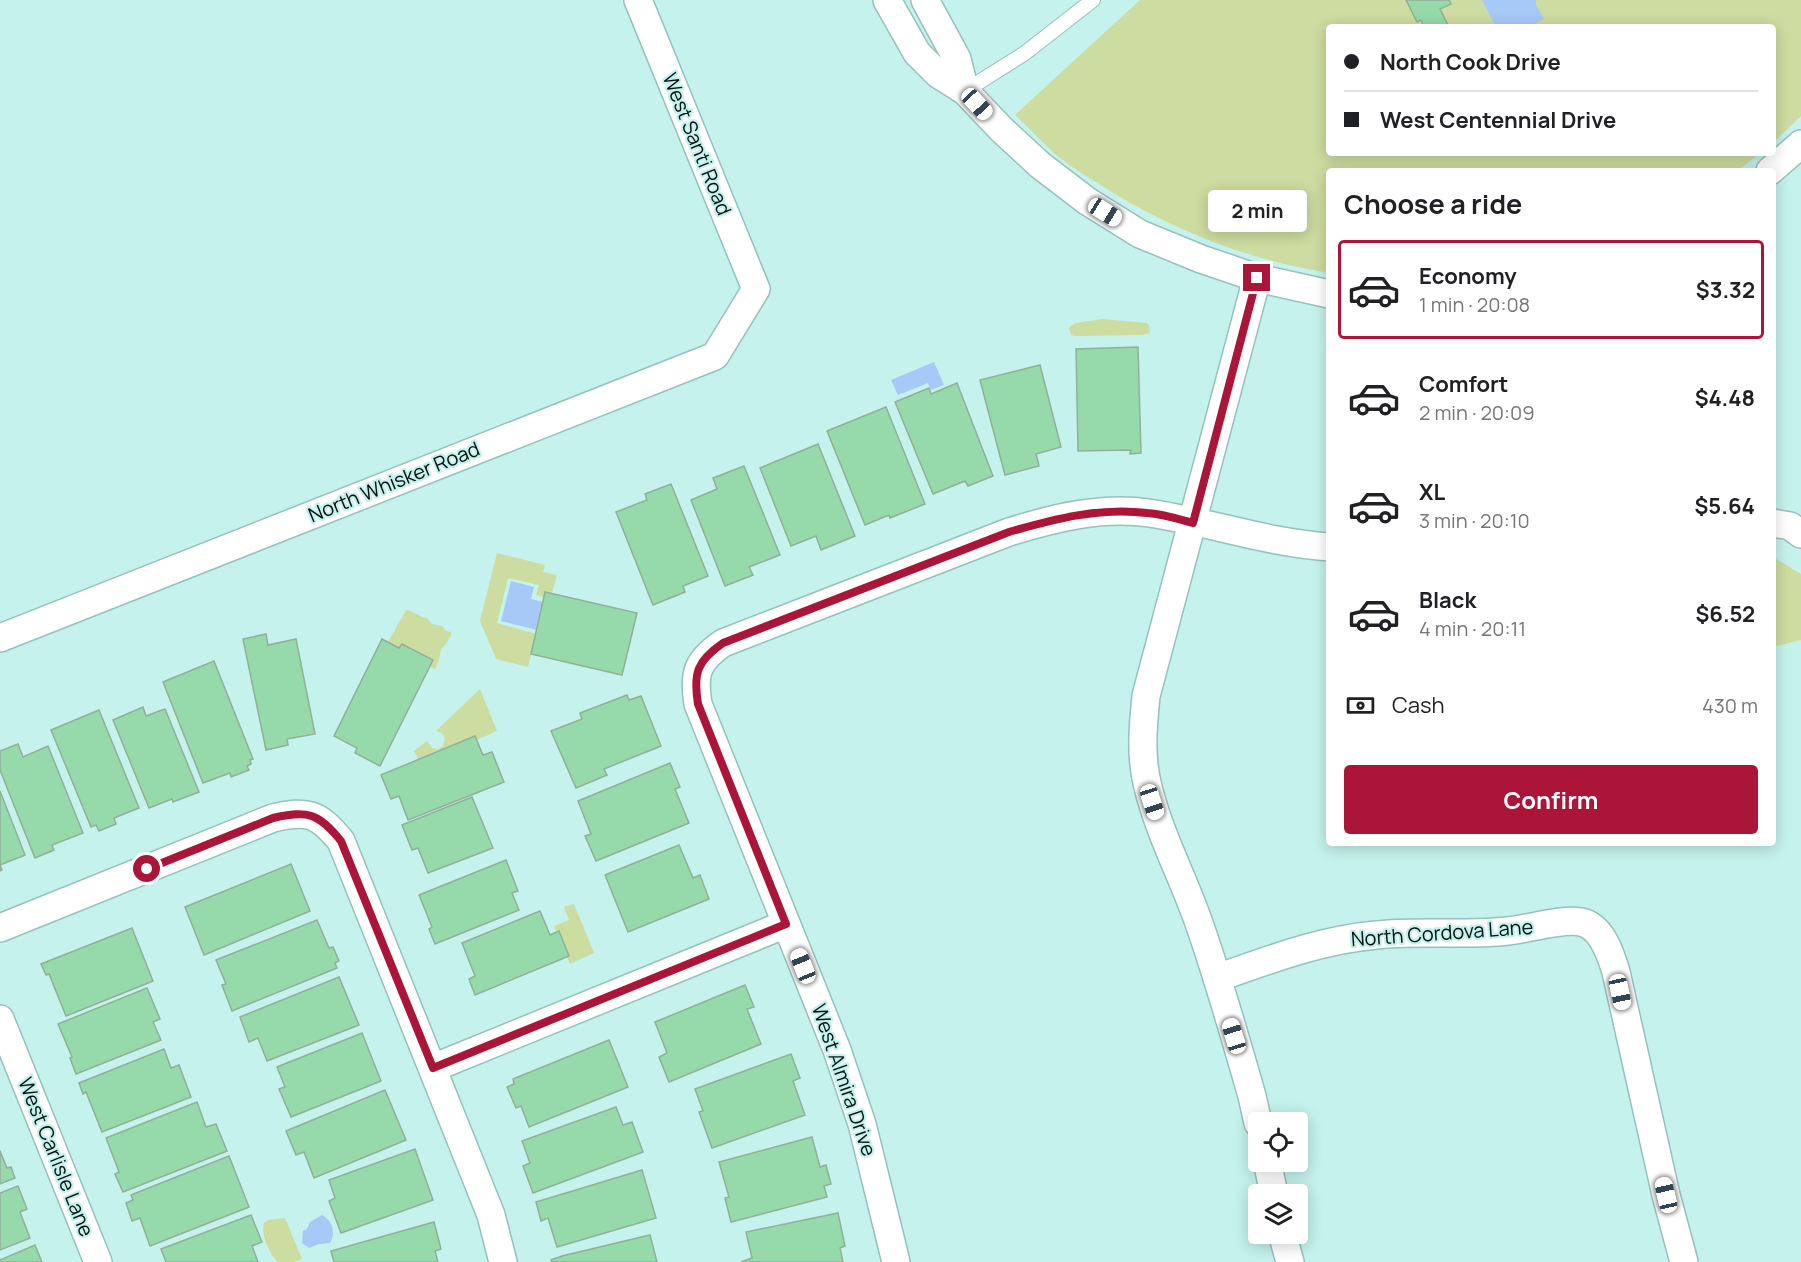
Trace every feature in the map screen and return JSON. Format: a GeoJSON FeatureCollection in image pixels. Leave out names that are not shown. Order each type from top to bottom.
{"type":"FeatureCollection","features":[{"type":"Feature","properties":{"kind":"street","name":"West Santi Road"},"geometry":{"type":"LineString","coordinates":[[638,0],[756,289]]}},
{"type":"Feature","properties":{"kind":"street"},"geometry":{"type":"LineString","coordinates":[[887,0],[917,53],[938,74],[965,91],[1040,165],[1087,201],[1140,234],[1200,259],[1257,278],[1326,293]]}},
{"type":"Feature","properties":{"kind":"street"},"geometry":{"type":"LineString","coordinates":[[925,0],[957,59],[965,91]]}},
{"type":"Feature","properties":{"kind":"street"},"geometry":{"type":"LineString","coordinates":[[1773,168],[1801,144]]}},
{"type":"Feature","properties":{"kind":"street"},"geometry":{"type":"LineString","coordinates":[[1255,1112],[1197,918],[1182,876],[1163,834],[1147,786],[1142,740],[1146,696],[1257,278]]}},
{"type":"Feature","properties":{"kind":"street","name":"North Whisker Road"},"geometry":{"type":"LineString","coordinates":[[0,638],[715,356],[756,289]]}},
{"type":"Feature","properties":{"kind":"street","name":"West Almira Drive"},"geometry":{"type":"LineString","coordinates":[[896,1262],[862,1124],[837,1050],[698,704],[695,685],[698,667],[709,653],[723,643],[1009,532],[1049,520],[1098,512],[1147,513],[1193,523]]}},
{"type":"Feature","properties":{"kind":"street"},"geometry":{"type":"LineString","coordinates":[[1193,523],[1261,537],[1326,547]]}},
{"type":"Feature","properties":{"kind":"street"},"geometry":{"type":"LineString","coordinates":[[0,928],[273,818],[291,814],[311,814],[328,826],[341,841],[491,1215],[503,1262]]}},
{"type":"Feature","properties":{"kind":"street","name":"North Cordova Lane"},"geometry":{"type":"LineString","coordinates":[[1216,978],[1299,950],[1342,939],[1378,934],[1507,932],[1564,922],[1583,922],[1598,933],[1609,950],[1616,972],[1666,1195],[1684,1262]]}},
{"type":"Feature","properties":{"kind":"street"},"geometry":{"type":"LineString","coordinates":[[433,1068],[786,924]]}},
{"type":"Feature","properties":{"kind":"street","name":"West Carlisle Lane"},"geometry":{"type":"LineString","coordinates":[[0,1019],[98,1262]]}},
{"type":"Feature","properties":{"kind":"street"},"geometry":{"type":"LineString","coordinates":[[1285,1244],[1290,1262]]}},
{"type":"Feature","properties":{"kind":"lane"},"geometry":{"type":"LineString","coordinates":[[965,91],[1025,54],[1093,0]]}},
{"type":"Feature","properties":{"kind":"green space"},"geometry":{"type":"Polygon","coordinates":[[[1140,0],[1801,0],[1801,116],[1776,140],[1776,24],[1326,24],[1326,156],[1756,156],[1742,168],[1326,168],[1326,272],[1242,252],[1160,218],[1107,189],[1067,163],[1015,115],[1140,0]]]}},
{"type":"Feature","properties":{"kind":"green space"},"geometry":{"type":"Polygon","coordinates":[[[1102,319],[1146,323],[1149,325],[1150,333],[1143,335],[1071,335],[1069,328],[1075,323],[1102,319]]]}},
{"type":"Feature","properties":{"kind":"green space"},"geometry":{"type":"Polygon","coordinates":[[[497,553],[545,565],[543,572],[557,575],[552,593],[546,592],[544,597],[536,595],[539,585],[508,578],[497,623],[536,634],[528,667],[496,659],[480,621],[497,553]]]}},
{"type":"Feature","properties":{"kind":"green space"},"geometry":{"type":"Polygon","coordinates":[[[1776,559],[1801,574],[1801,640],[1776,646],[1776,559]]]}},
{"type":"Feature","properties":{"kind":"green space"},"geometry":{"type":"Polygon","coordinates":[[[406,610],[427,618],[432,624],[442,626],[446,631],[451,632],[451,636],[441,649],[435,669],[429,666],[433,660],[402,644],[399,648],[388,642],[406,610]]]}},
{"type":"Feature","properties":{"kind":"green space"},"geometry":{"type":"Polygon","coordinates":[[[480,689],[497,731],[477,740],[475,736],[418,759],[414,751],[427,741],[432,748],[438,749],[443,746],[445,738],[442,733],[436,731],[480,689]]]}},
{"type":"Feature","properties":{"kind":"green space"},"geometry":{"type":"Polygon","coordinates":[[[574,904],[594,953],[570,964],[559,931],[556,931],[554,926],[569,920],[564,907],[574,904]]]}},
{"type":"Feature","properties":{"kind":"green space"},"geometry":{"type":"Polygon","coordinates":[[[285,1218],[302,1259],[293,1262],[278,1262],[269,1249],[263,1228],[264,1223],[268,1220],[285,1218]]]}},
{"type":"Feature","properties":{"kind":"water"},"geometry":{"type":"Polygon","coordinates":[[[1482,0],[1536,0],[1536,5],[1544,19],[1536,24],[1494,24],[1482,0]]]}},
{"type":"Feature","properties":{"kind":"water"},"geometry":{"type":"Polygon","coordinates":[[[934,362],[944,385],[931,390],[928,383],[898,395],[891,380],[934,362]]]}},
{"type":"Feature","properties":{"kind":"water"},"geometry":{"type":"Polygon","coordinates":[[[511,581],[534,587],[531,599],[543,602],[537,630],[501,621],[511,581]]]}},
{"type":"Feature","properties":{"kind":"water"},"geometry":{"type":"Polygon","coordinates":[[[322,1215],[331,1224],[332,1239],[330,1243],[309,1248],[302,1243],[303,1231],[307,1229],[310,1222],[322,1215]]]}},
{"type":"Feature","properties":{"kind":"building"},"geometry":{"type":"Polygon","coordinates":[[[1406,0],[1449,0],[1451,4],[1440,9],[1448,24],[1423,24],[1421,20],[1417,22],[1406,0]]]}},
{"type":"Feature","properties":{"kind":"building"},"geometry":{"type":"Polygon","coordinates":[[[1138,347],[1141,453],[1130,454],[1131,450],[1078,451],[1076,349],[1138,347]]]}},
{"type":"Feature","properties":{"kind":"building"},"geometry":{"type":"Polygon","coordinates":[[[1040,365],[1061,447],[1036,454],[1039,466],[1005,475],[980,380],[1040,365]]]}},
{"type":"Feature","properties":{"kind":"building"},"geometry":{"type":"Polygon","coordinates":[[[957,383],[993,476],[968,486],[965,481],[933,494],[895,402],[929,388],[931,394],[957,383]]]}},
{"type":"Feature","properties":{"kind":"building"},"geometry":{"type":"Polygon","coordinates":[[[886,407],[925,504],[865,525],[827,431],[886,407]]]}},
{"type":"Feature","properties":{"kind":"building"},"geometry":{"type":"Polygon","coordinates":[[[818,444],[855,536],[821,550],[816,536],[791,546],[760,468],[818,444]]]}},
{"type":"Feature","properties":{"kind":"building"},"geometry":{"type":"Polygon","coordinates":[[[744,466],[780,555],[749,567],[753,575],[725,586],[691,500],[717,489],[713,478],[744,466]]]}},
{"type":"Feature","properties":{"kind":"building"},"geometry":{"type":"Polygon","coordinates":[[[671,484],[708,576],[683,586],[685,592],[653,605],[616,512],[647,500],[645,494],[671,484]]]}},
{"type":"Feature","properties":{"kind":"building"},"geometry":{"type":"Polygon","coordinates":[[[545,592],[637,613],[622,675],[531,654],[545,592]]]}},
{"type":"Feature","properties":{"kind":"building"},"geometry":{"type":"Polygon","coordinates":[[[266,634],[268,645],[296,639],[315,734],[287,739],[288,745],[266,750],[243,639],[266,634]]]}},
{"type":"Feature","properties":{"kind":"building"},"geometry":{"type":"Polygon","coordinates":[[[382,639],[399,648],[402,644],[433,660],[380,766],[355,753],[357,748],[334,736],[382,639]]]}},
{"type":"Feature","properties":{"kind":"building"},"geometry":{"type":"Polygon","coordinates":[[[214,661],[253,759],[247,766],[249,770],[231,777],[230,773],[203,783],[163,682],[214,661]]]}},
{"type":"Feature","properties":{"kind":"building"},"geometry":{"type":"Polygon","coordinates":[[[627,695],[629,700],[641,696],[661,746],[604,769],[607,775],[576,788],[551,731],[582,719],[580,713],[627,695]]]}},
{"type":"Feature","properties":{"kind":"building"},"geometry":{"type":"Polygon","coordinates":[[[143,707],[146,716],[165,709],[199,792],[149,808],[113,720],[143,707]]]}},
{"type":"Feature","properties":{"kind":"building"},"geometry":{"type":"Polygon","coordinates":[[[99,710],[139,808],[114,818],[116,824],[99,831],[96,825],[91,827],[51,730],[99,710]]]}},
{"type":"Feature","properties":{"kind":"building"},"geometry":{"type":"Polygon","coordinates":[[[475,736],[483,755],[492,752],[504,782],[408,820],[399,796],[391,799],[381,775],[475,736]]]}},
{"type":"Feature","properties":{"kind":"building"},"geometry":{"type":"Polygon","coordinates":[[[18,744],[23,757],[48,746],[83,833],[52,845],[54,850],[35,858],[0,770],[0,751],[18,744]]]}},
{"type":"Feature","properties":{"kind":"building"},"geometry":{"type":"Polygon","coordinates":[[[670,763],[680,787],[675,789],[689,823],[596,861],[585,836],[591,834],[578,801],[670,763]]]}},
{"type":"Feature","properties":{"kind":"building"},"geometry":{"type":"Polygon","coordinates":[[[0,791],[25,855],[0,865],[0,791]]]}},
{"type":"Feature","properties":{"kind":"building"},"geometry":{"type":"Polygon","coordinates":[[[472,797],[493,848],[428,873],[418,848],[412,850],[402,825],[472,797]]]}},
{"type":"Feature","properties":{"kind":"building"},"geometry":{"type":"Polygon","coordinates":[[[679,845],[693,878],[700,875],[709,899],[628,932],[605,875],[679,845]]]}},
{"type":"Feature","properties":{"kind":"building"},"geometry":{"type":"Polygon","coordinates":[[[506,860],[518,891],[512,893],[519,910],[435,944],[429,929],[432,927],[419,895],[506,860]]]}},
{"type":"Feature","properties":{"kind":"building"},"geometry":{"type":"Polygon","coordinates":[[[291,864],[310,911],[204,955],[185,907],[291,864]]]}},
{"type":"Feature","properties":{"kind":"building"},"geometry":{"type":"Polygon","coordinates":[[[540,911],[550,935],[559,931],[569,956],[475,995],[469,979],[475,976],[462,943],[540,911]]]}},
{"type":"Feature","properties":{"kind":"building"},"geometry":{"type":"Polygon","coordinates":[[[317,920],[329,948],[333,947],[339,961],[335,963],[337,968],[232,1011],[222,985],[226,984],[216,960],[317,920]]]}},
{"type":"Feature","properties":{"kind":"building"},"geometry":{"type":"Polygon","coordinates":[[[132,928],[153,981],[66,1016],[49,974],[46,975],[41,964],[132,928]]]}},
{"type":"Feature","properties":{"kind":"building"},"geometry":{"type":"Polygon","coordinates":[[[339,977],[359,1025],[267,1061],[258,1038],[249,1042],[240,1017],[339,977]]]}},
{"type":"Feature","properties":{"kind":"building"},"geometry":{"type":"Polygon","coordinates":[[[745,985],[754,1007],[747,1009],[761,1044],[669,1082],[659,1057],[667,1053],[655,1022],[745,985]]]}},
{"type":"Feature","properties":{"kind":"building"},"geometry":{"type":"Polygon","coordinates":[[[147,988],[160,1019],[153,1022],[161,1040],[76,1074],[70,1058],[72,1057],[58,1024],[147,988]]]}},
{"type":"Feature","properties":{"kind":"building"},"geometry":{"type":"Polygon","coordinates":[[[362,1033],[381,1081],[291,1117],[279,1089],[285,1087],[277,1067],[362,1033]]]}},
{"type":"Feature","properties":{"kind":"building"},"geometry":{"type":"Polygon","coordinates":[[[609,1040],[628,1087],[529,1127],[521,1106],[516,1108],[507,1087],[514,1084],[513,1079],[609,1040]]]}},
{"type":"Feature","properties":{"kind":"building"},"geometry":{"type":"Polygon","coordinates":[[[164,1049],[171,1068],[179,1065],[191,1097],[102,1132],[86,1092],[83,1094],[79,1083],[164,1049]]]}},
{"type":"Feature","properties":{"kind":"building"},"geometry":{"type":"Polygon","coordinates":[[[791,1054],[800,1078],[793,1081],[805,1115],[712,1148],[699,1112],[703,1111],[695,1089],[791,1054]]]}},
{"type":"Feature","properties":{"kind":"building"},"geometry":{"type":"Polygon","coordinates":[[[385,1090],[406,1140],[314,1178],[304,1152],[296,1155],[286,1131],[385,1090]]]}},
{"type":"Feature","properties":{"kind":"building"},"geometry":{"type":"Polygon","coordinates":[[[197,1102],[206,1127],[216,1124],[227,1151],[123,1192],[115,1174],[119,1172],[106,1138],[197,1102]]]}},
{"type":"Feature","properties":{"kind":"building"},"geometry":{"type":"Polygon","coordinates":[[[616,1107],[623,1125],[632,1122],[643,1152],[533,1193],[523,1166],[530,1163],[522,1141],[616,1107]]]}},
{"type":"Feature","properties":{"kind":"building"},"geometry":{"type":"Polygon","coordinates":[[[812,1137],[820,1167],[826,1165],[831,1184],[824,1186],[827,1197],[731,1222],[725,1198],[729,1197],[719,1162],[812,1137]]]}},
{"type":"Feature","properties":{"kind":"building"},"geometry":{"type":"Polygon","coordinates":[[[415,1149],[433,1200],[341,1233],[329,1201],[335,1198],[329,1180],[415,1149]]]}},
{"type":"Feature","properties":{"kind":"building"},"geometry":{"type":"Polygon","coordinates":[[[0,1151],[7,1168],[11,1167],[15,1178],[0,1184],[0,1151]]]}},
{"type":"Feature","properties":{"kind":"building"},"geometry":{"type":"Polygon","coordinates":[[[229,1156],[249,1207],[150,1246],[140,1218],[132,1221],[126,1203],[133,1200],[131,1195],[229,1156]]]}},
{"type":"Feature","properties":{"kind":"building"},"geometry":{"type":"Polygon","coordinates":[[[642,1170],[656,1218],[557,1247],[548,1218],[541,1221],[536,1202],[642,1170]]]}},
{"type":"Feature","properties":{"kind":"building"},"geometry":{"type":"Polygon","coordinates":[[[18,1186],[27,1209],[20,1212],[30,1238],[0,1250],[0,1193],[18,1186]]]}},
{"type":"Feature","properties":{"kind":"building"},"geometry":{"type":"Polygon","coordinates":[[[838,1213],[845,1246],[840,1248],[843,1262],[741,1262],[752,1258],[746,1232],[838,1213]]]}},
{"type":"Feature","properties":{"kind":"building"},"geometry":{"type":"Polygon","coordinates":[[[251,1215],[262,1242],[252,1246],[258,1262],[166,1262],[161,1249],[251,1215]]]}},
{"type":"Feature","properties":{"kind":"building"},"geometry":{"type":"Polygon","coordinates":[[[434,1222],[441,1249],[435,1251],[438,1262],[334,1262],[331,1251],[434,1222]]]}},
{"type":"Feature","properties":{"kind":"building"},"geometry":{"type":"Polygon","coordinates":[[[650,1235],[657,1262],[552,1262],[551,1260],[562,1256],[650,1235]]]}},
{"type":"Feature","properties":{"kind":"building"},"geometry":{"type":"Polygon","coordinates":[[[35,1245],[42,1262],[0,1262],[0,1260],[35,1245]]]}},
{"type":"Feature","properties":{"kind":"route"},"geometry":{"type":"LineString","coordinates":[[147,869],[273,818],[291,814],[311,814],[328,826],[341,841],[433,1068],[786,924],[698,704],[695,685],[698,667],[709,653],[723,643],[1009,532],[1049,520],[1098,512],[1147,513],[1193,523],[1257,278]]}}]}
